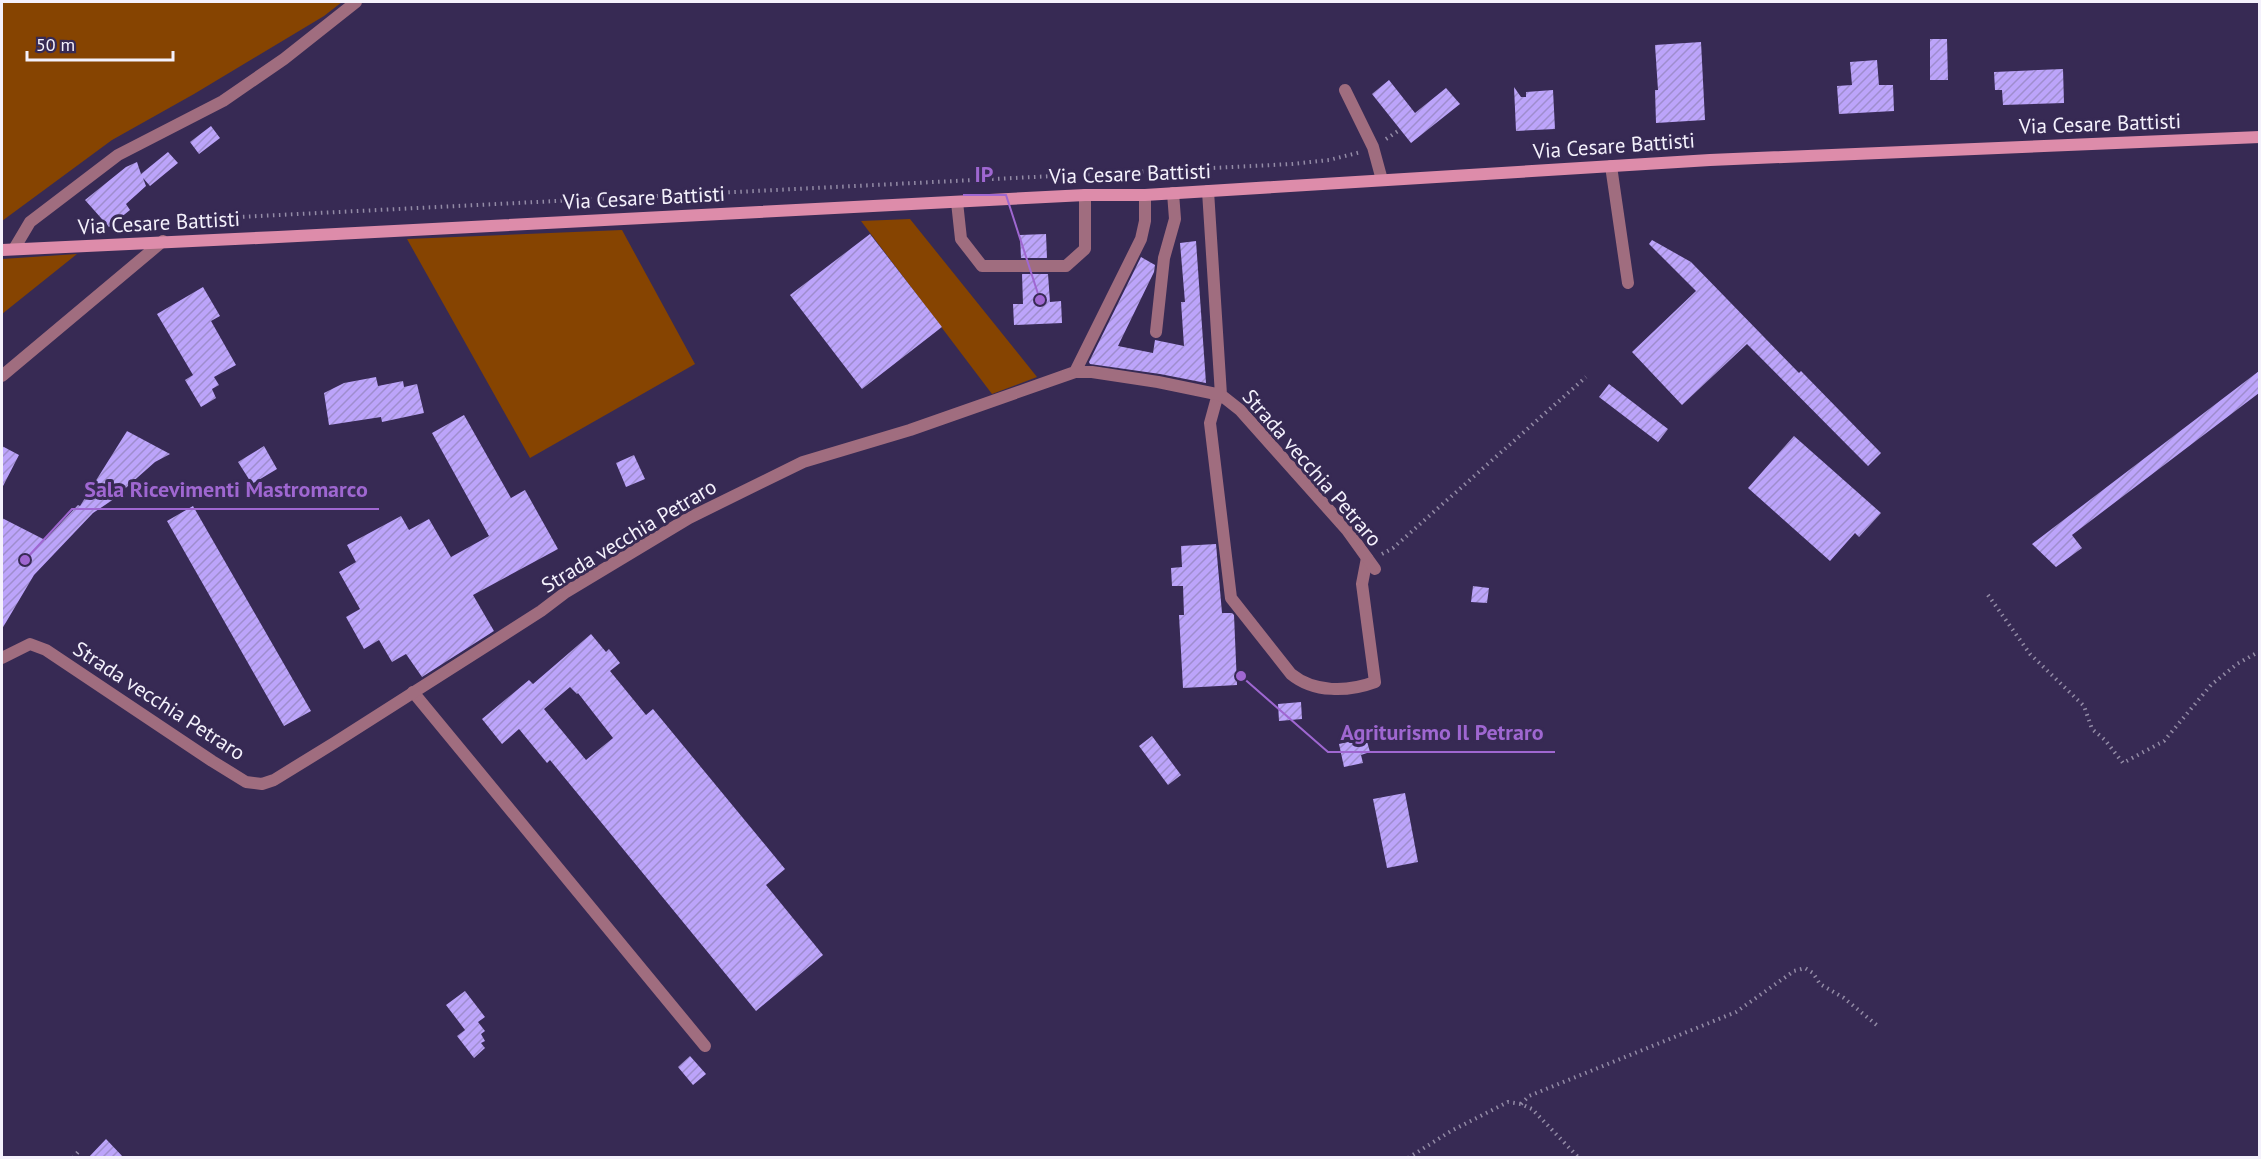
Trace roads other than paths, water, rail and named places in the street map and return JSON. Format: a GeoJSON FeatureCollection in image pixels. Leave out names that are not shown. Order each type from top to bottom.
{"type":"FeatureCollection","features":[{"type":"Feature","properties":{"kind":"street"},"geometry":{"type":"LineString","coordinates":[[8,249],[30,222],[118,155],[223,101],[284,59],[356,2]]}},
{"type":"Feature","properties":{"kind":"street"},"geometry":{"type":"LineString","coordinates":[[1345,90],[1373,147],[1382,180]]}},
{"type":"Feature","properties":{"kind":"street","name":"Via Cesare Battisti"},"geometry":{"type":"LineString","coordinates":[[8,249],[1085,195],[1145,195],[1722,160],[2259,137]]}},
{"type":"Feature","properties":{"kind":"street"},"geometry":{"type":"LineString","coordinates":[[1611,166],[1628,283]]}},
{"type":"Feature","properties":{"kind":"street"},"geometry":{"type":"LineString","coordinates":[[1208,191],[1221,395],[1216,400],[1210,423],[1231,598],[1291,674],[1301,682],[1327,689],[1360,687],[1375,682],[1362,584],[1367,558]]}},
{"type":"Feature","properties":{"kind":"street"},"geometry":{"type":"LineString","coordinates":[[1156,332],[1164,258],[1175,219],[1173,193]]}},
{"type":"Feature","properties":{"kind":"street"},"geometry":{"type":"LineString","coordinates":[[957,202],[961,239],[982,266],[1066,266],[1084,249],[1085,195]]}},
{"type":"Feature","properties":{"kind":"street"},"geometry":{"type":"LineString","coordinates":[[1075,372],[1141,239],[1145,221],[1145,195]]}},
{"type":"Feature","properties":{"kind":"street"},"geometry":{"type":"LineString","coordinates":[[2,376],[163,242]]}},
{"type":"Feature","properties":{"kind":"street","name":"Strada vecchia Petraro"},"geometry":{"type":"LineString","coordinates":[[2,658],[30,644],[46,650],[212,761],[246,782],[262,784],[274,780],[542,611],[566,592],[689,518],[803,462],[910,430],[1075,372],[1092,372],[1158,382],[1221,395],[1240,410],[1347,530],[1375,569]]}},
{"type":"Feature","properties":{"kind":"street"},"geometry":{"type":"LineString","coordinates":[[413,692],[705,1046]]}},
{"type":"Feature","properties":{"kind":"place","name":"IP"},"geometry":{"type":"Point","coordinates":[1040,300]}},
{"type":"Feature","properties":{"kind":"place","name":"Sala Ricevimenti Mastromarco"},"geometry":{"type":"Point","coordinates":[25,560]}},
{"type":"Feature","properties":{"kind":"place","name":"Agriturismo Il Petraro"},"geometry":{"type":"Point","coordinates":[1241,676]}}]}
